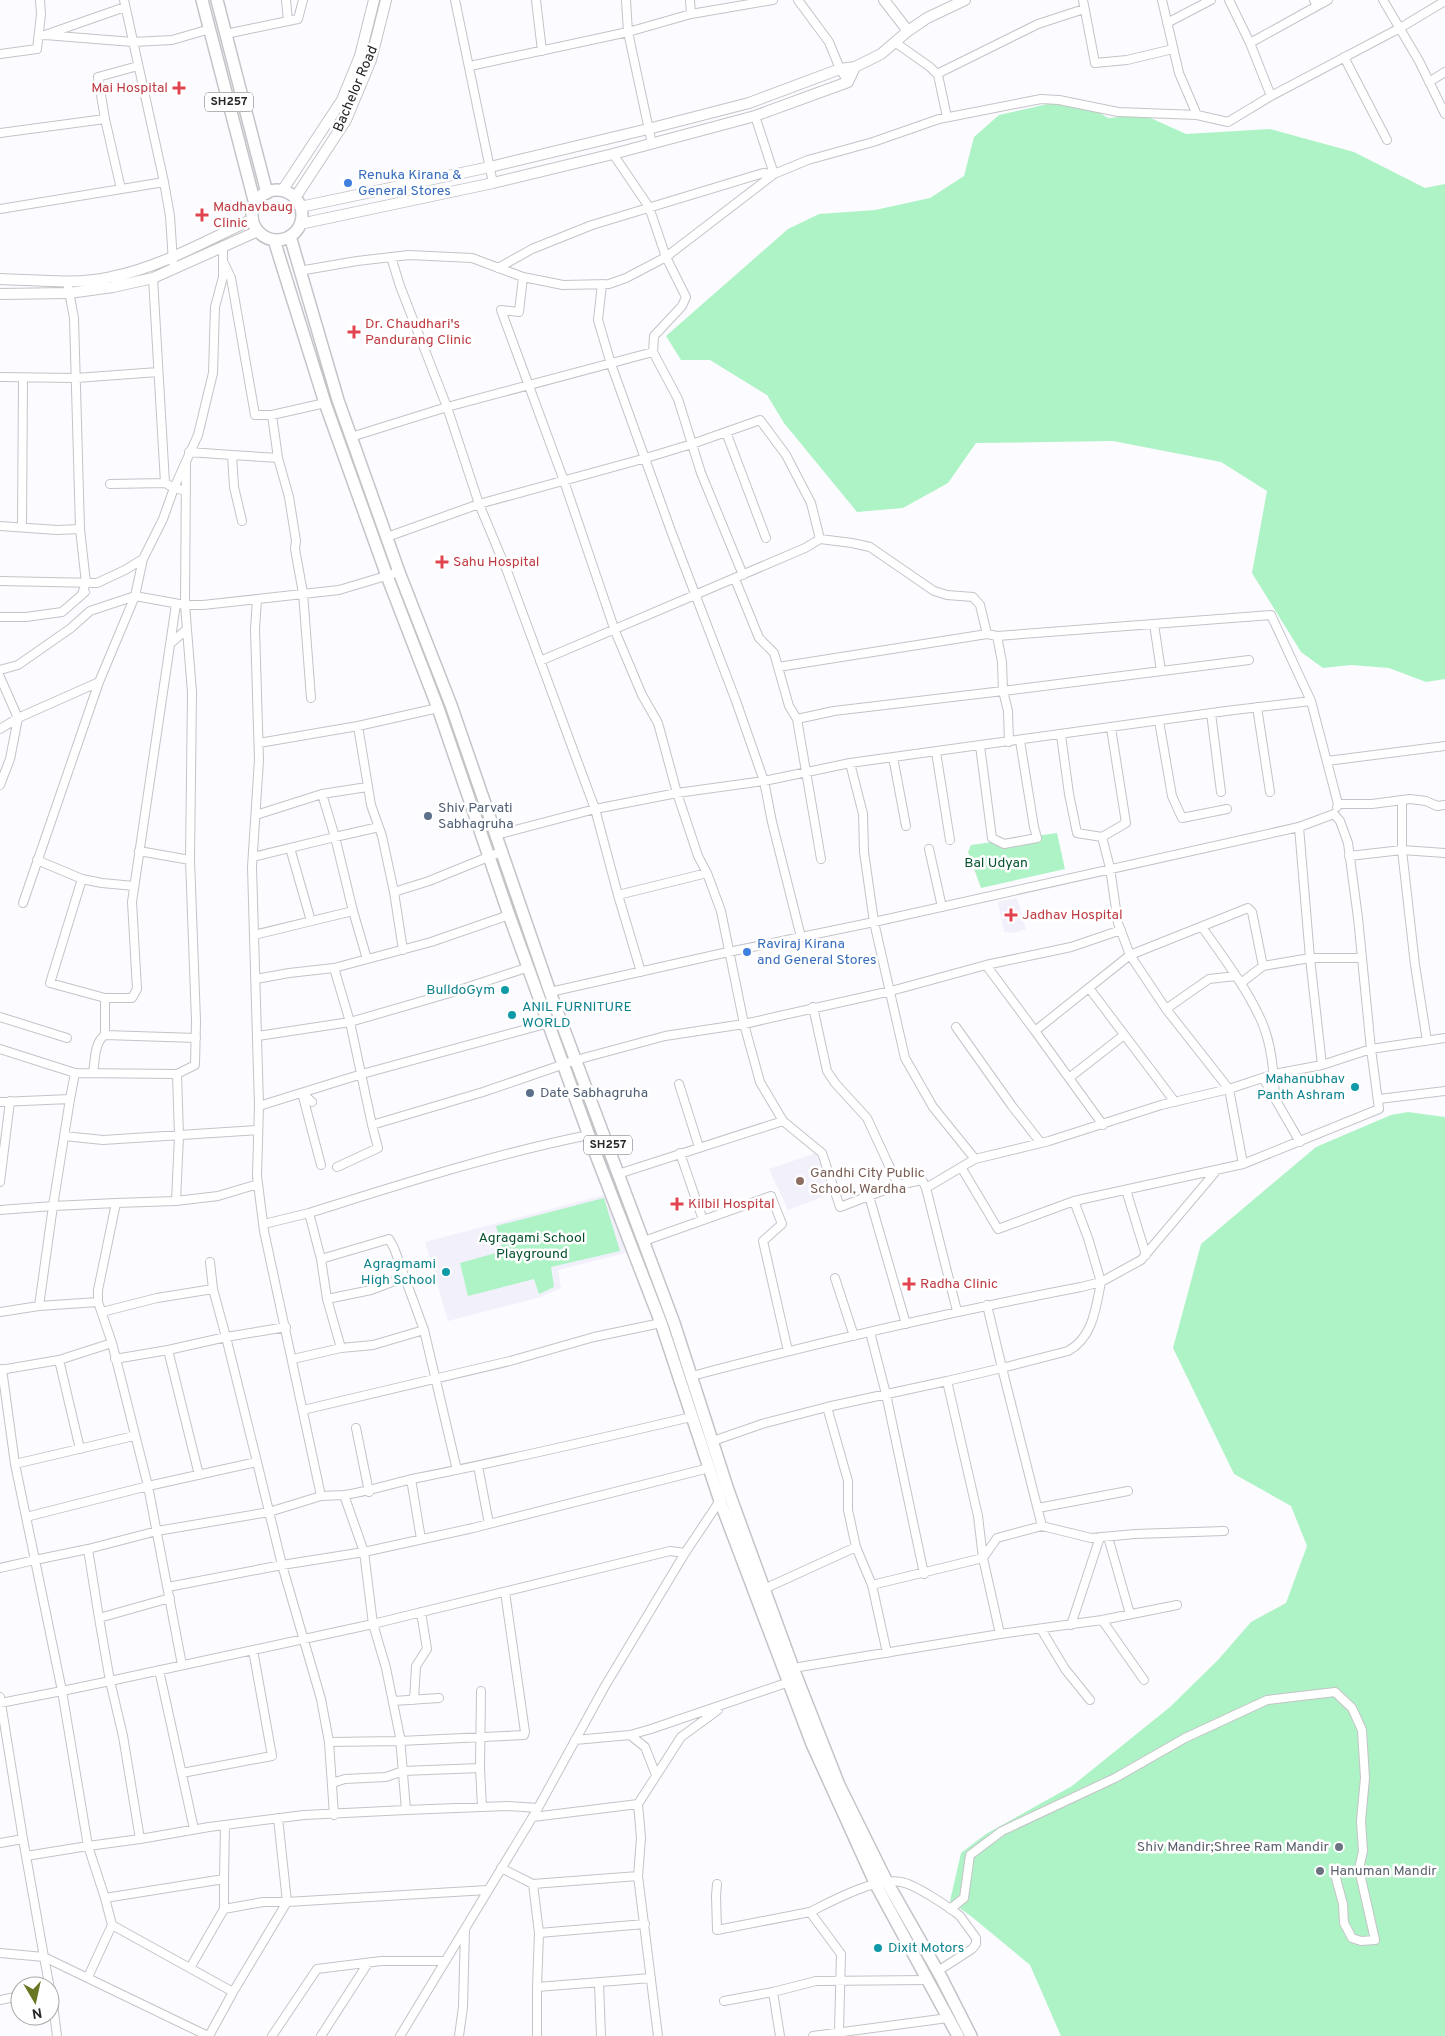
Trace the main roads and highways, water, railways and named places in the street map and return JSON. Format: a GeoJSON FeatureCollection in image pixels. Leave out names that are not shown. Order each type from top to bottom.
{"type":"FeatureCollection","features":[{"type":"Feature","properties":{"kind":"main road","name":"SH257"},"geometry":{"type":"LineString","coordinates":[[202,0],[255,204]]}},
{"type":"Feature","properties":{"kind":"main road","name":"SH257"},"geometry":{"type":"LineString","coordinates":[[217,0],[267,193]]}},
{"type":"Feature","properties":{"kind":"main road"},"geometry":{"type":"LineString","coordinates":[[282,191],[298,202],[302,219],[294,233],[290,236],[274,240],[258,231],[253,219],[255,204],[267,193],[282,191]]}},
{"type":"Feature","properties":{"kind":"main road","name":"SH257"},"geometry":{"type":"LineString","coordinates":[[290,236],[338,400],[399,572],[451,705],[503,851],[550,992],[644,1241],[692,1376],[728,1490],[793,1668],[882,1883],[938,1971],[970,2036]]}},
{"type":"Feature","properties":{"kind":"main road","name":"SH257"},"geometry":{"type":"LineString","coordinates":[[274,240],[325,403],[386,576],[438,708],[589,1135],[661,1323],[720,1501],[812,1744],[882,1883],[928,1980],[958,2036]]}},
{"type":"Feature","properties":{"kind":"place","name":"Mai Hospital"},"geometry":{"type":"Point","coordinates":[179,88]}},
{"type":"Feature","properties":{"kind":"place","name":"Renuka Kirana & General Stores"},"geometry":{"type":"Point","coordinates":[348,183]}},
{"type":"Feature","properties":{"kind":"place","name":"Madhavbaug Clinic"},"geometry":{"type":"Point","coordinates":[202,215]}},
{"type":"Feature","properties":{"kind":"place","name":"Dr. Chaudhari's Pandurang Clinic"},"geometry":{"type":"Point","coordinates":[354,332]}},
{"type":"Feature","properties":{"kind":"place","name":"Sahu Hospital"},"geometry":{"type":"Point","coordinates":[442,562]}},
{"type":"Feature","properties":{"kind":"place","name":"Shiv Parvati Sabhagruha"},"geometry":{"type":"Point","coordinates":[428,816]}},
{"type":"Feature","properties":{"kind":"place","name":"Jadhav Hospital"},"geometry":{"type":"Point","coordinates":[1011,915]}},
{"type":"Feature","properties":{"kind":"place","name":"Raviraj Kirana and General Stores"},"geometry":{"type":"Point","coordinates":[747,952]}},
{"type":"Feature","properties":{"kind":"place","name":"BulldoGym"},"geometry":{"type":"Point","coordinates":[505,990]}},
{"type":"Feature","properties":{"kind":"place","name":"ANIL FURNITURE WORLD"},"geometry":{"type":"Point","coordinates":[512,1015]}},
{"type":"Feature","properties":{"kind":"place","name":"Mahanubhav Panth Ashram"},"geometry":{"type":"Point","coordinates":[1355,1087]}},
{"type":"Feature","properties":{"kind":"place","name":"Date Sabhagruha"},"geometry":{"type":"Point","coordinates":[530,1093]}},
{"type":"Feature","properties":{"kind":"place","name":"Gandhi City Public School, Wardha"},"geometry":{"type":"Point","coordinates":[800,1181]}},
{"type":"Feature","properties":{"kind":"place","name":"Kilbil Hospital"},"geometry":{"type":"Point","coordinates":[677,1204]}},
{"type":"Feature","properties":{"kind":"place","name":"Agragmami High School"},"geometry":{"type":"Point","coordinates":[446,1272]}},
{"type":"Feature","properties":{"kind":"place","name":"Radha Clinic"},"geometry":{"type":"Point","coordinates":[909,1284]}},
{"type":"Feature","properties":{"kind":"place","name":"Shiv Mandir;Shree Ram Mandir"},"geometry":{"type":"Point","coordinates":[1339,1847]}},
{"type":"Feature","properties":{"kind":"place","name":"Hanuman Mandir"},"geometry":{"type":"Point","coordinates":[1320,1871]}},
{"type":"Feature","properties":{"kind":"place","name":"Dixit Motors"},"geometry":{"type":"Point","coordinates":[878,1948]}},
{"type":"Feature","properties":{"kind":"park label","name":"Bal Udyan"},"geometry":{"type":"Point","coordinates":[996,863]}},
{"type":"Feature","properties":{"kind":"park label","name":"Agragami School Playground"},"geometry":{"type":"Point","coordinates":[532,1246]}}]}
